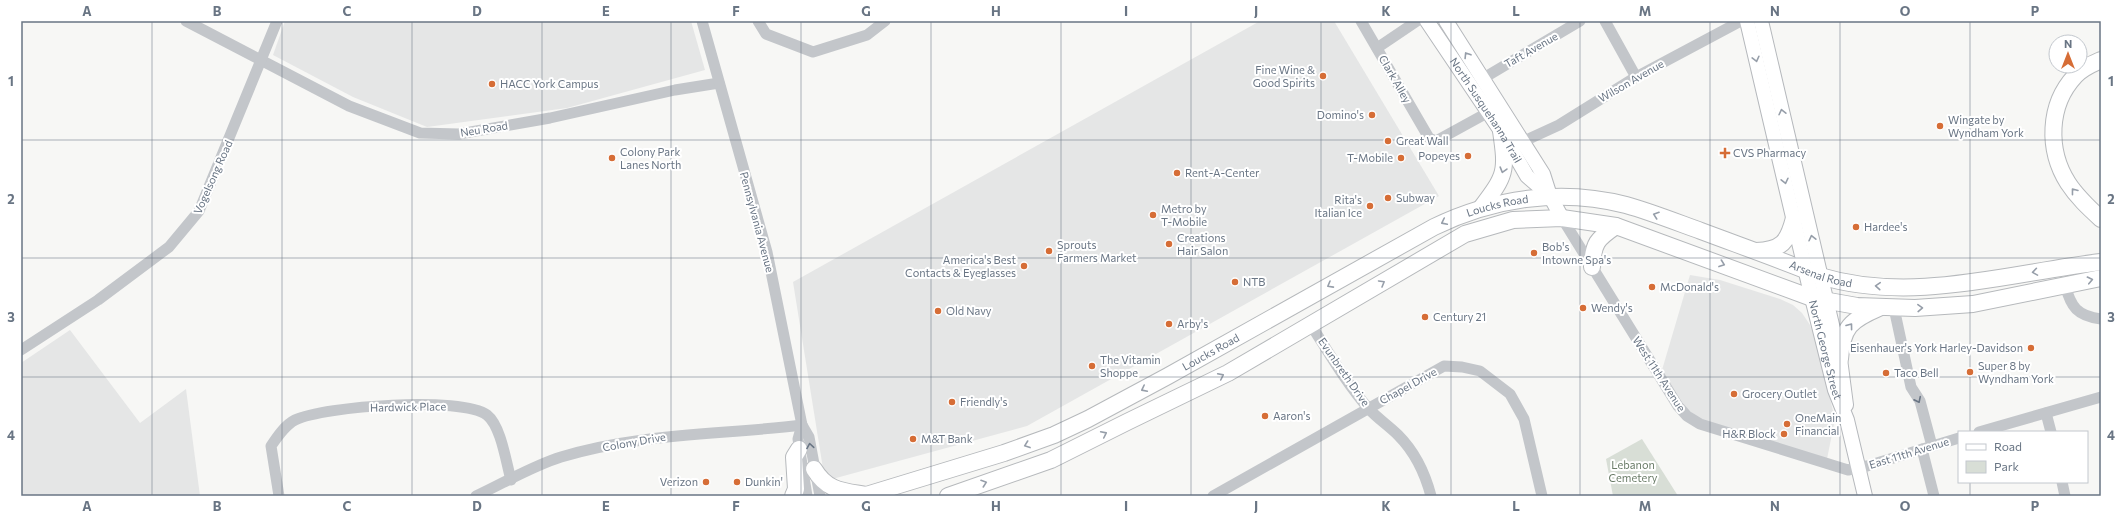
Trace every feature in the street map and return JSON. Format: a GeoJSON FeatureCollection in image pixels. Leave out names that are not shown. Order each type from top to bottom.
{"type":"FeatureCollection","features":[{"type":"Feature","properties":{"kind":"highway"},"geometry":{"type":"LineString","coordinates":[[2101,60],[2076,75],[2064,90],[2057,108],[2052,130],[2053,145],[2058,162],[2068,182],[2085,205],[2101,219]]}},
{"type":"Feature","properties":{"kind":"highway"},"geometry":{"type":"LineString","coordinates":[[1480,208],[1500,182],[1505,163],[1501,131]]}},
{"type":"Feature","properties":{"kind":"highway","name":"Arsenal Road"},"geometry":{"type":"LineString","coordinates":[[1550,196],[1577,197],[1626,205],[1813,274],[1843,282],[1864,285],[1931,286],[1973,282],[2101,262]]}},
{"type":"Feature","properties":{"kind":"highway","name":"Loucks Road"},"geometry":{"type":"LineString","coordinates":[[865,496],[1004,453],[1054,435],[1088,419],[1168,376],[1434,227],[1480,208],[1550,196]]}},
{"type":"Feature","properties":{"kind":"highway","name":"Arsenal Road"},"geometry":{"type":"LineString","coordinates":[[1562,218],[1616,226],[1819,299],[1887,308],[1944,307],[1973,304],[2101,278]]}},
{"type":"Feature","properties":{"kind":"highway","name":"Loucks Road"},"geometry":{"type":"LineString","coordinates":[[948,496],[1051,460],[1228,373],[1464,234],[1513,220],[1562,218]]}},
{"type":"Feature","properties":{"kind":"highway"},"geometry":{"type":"LineString","coordinates":[[1754,251],[1770,250],[1784,243],[1790,234],[1794,218]]}},
{"type":"Feature","properties":{"kind":"highway"},"geometry":{"type":"LineString","coordinates":[[1592,267],[1593,252],[1596,242],[1616,226]]}},
{"type":"Feature","properties":{"kind":"highway"},"geometry":{"type":"LineString","coordinates":[[1840,359],[1841,341],[1848,328],[1857,318],[1887,308]]}},
{"type":"Feature","properties":{"kind":"highway"},"geometry":{"type":"LineString","coordinates":[[793,496],[796,489],[794,457],[799,449]]}},
{"type":"Feature","properties":{"kind":"highway"},"geometry":{"type":"LineString","coordinates":[[814,469],[821,480],[832,487],[865,496]]}},
{"type":"Feature","properties":{"kind":"main road","name":"North Susquehanna Trail"},"geometry":{"type":"LineString","coordinates":[[1427,21],[1501,131],[1527,176],[1550,196]]}},
{"type":"Feature","properties":{"kind":"main road","name":"North Susquehanna Trail"},"geometry":{"type":"LineString","coordinates":[[1446,21],[1542,174],[1550,196],[1562,218]]}},
{"type":"Feature","properties":{"kind":"main road","name":"North George Street"},"geometry":{"type":"LineString","coordinates":[[1746,21],[1794,218],[1813,274]]}},
{"type":"Feature","properties":{"kind":"main road","name":"North George Street"},"geometry":{"type":"LineString","coordinates":[[1761,21],[1819,299],[1835,390],[1847,420],[1865,496]]}},
{"type":"Feature","properties":{"kind":"main road","name":"North George Street"},"geometry":{"type":"LineString","coordinates":[[1819,299],[1840,359],[1845,390],[1847,420]]}},
{"type":"Feature","properties":{"kind":"street","name":"Neu Road"},"geometry":{"type":"LineString","coordinates":[[186,21],[349,106],[420,133],[459,134],[550,118],[675,90],[719,83]]}},
{"type":"Feature","properties":{"kind":"street","name":"Vogelsong Road"},"geometry":{"type":"LineString","coordinates":[[21,350],[98,300],[170,247],[185,230],[199,211],[278,21]]}},
{"type":"Feature","properties":{"kind":"street","name":"Pennsylvania Avenue"},"geometry":{"type":"LineString","coordinates":[[702,21],[767,252],[802,425],[809,437],[820,496]]}},
{"type":"Feature","properties":{"kind":"street"},"geometry":{"type":"LineString","coordinates":[[758,21],[766,34],[813,52],[866,35],[885,21]]}},
{"type":"Feature","properties":{"kind":"street","name":"Clark Alley"},"geometry":{"type":"LineString","coordinates":[[1361,21],[1429,138],[1436,141],[1487,112]]}},
{"type":"Feature","properties":{"kind":"street"},"geometry":{"type":"LineString","coordinates":[[1377,48],[1417,21]]}},
{"type":"Feature","properties":{"kind":"street","name":"Taft Avenue"},"geometry":{"type":"LineString","coordinates":[[1482,78],[1580,21]]}},
{"type":"Feature","properties":{"kind":"street"},"geometry":{"type":"LineString","coordinates":[[1605,21],[1636,77]]}},
{"type":"Feature","properties":{"kind":"street","name":"Wilson Avenue"},"geometry":{"type":"LineString","coordinates":[[1522,142],[1559,125],[1636,77],[1741,21]]}},
{"type":"Feature","properties":{"kind":"street","name":"West 11th Avenue"},"geometry":{"type":"LineString","coordinates":[[1562,218],[1678,406],[1687,416],[1700,424],[1717,430],[1848,470],[1859,468]]}},
{"type":"Feature","properties":{"kind":"street"},"geometry":{"type":"LineString","coordinates":[[2065,286],[2074,309],[2083,315],[2101,319]]}},
{"type":"Feature","properties":{"kind":"street"},"geometry":{"type":"LineString","coordinates":[[1887,308],[1911,387],[1920,401],[1934,496]]}},
{"type":"Feature","properties":{"kind":"street","name":"Evunbreth Drive"},"geometry":{"type":"LineString","coordinates":[[1311,325],[1339,369],[1368,408],[1398,436],[1417,459],[1426,478],[1431,496]]}},
{"type":"Feature","properties":{"kind":"street","name":"Chapel Drive"},"geometry":{"type":"LineString","coordinates":[[1213,496],[1444,366],[1462,367],[1480,371],[1510,394],[1524,419],[1542,496]]}},
{"type":"Feature","properties":{"kind":"street"},"geometry":{"type":"LineString","coordinates":[[1983,431],[2101,397]]}},
{"type":"Feature","properties":{"kind":"street","name":"Hardwick Place"},"geometry":{"type":"LineString","coordinates":[[279,496],[271,446],[280,433],[294,420],[312,414],[379,405],[463,407],[480,411],[492,420],[497,430],[511,480]]}},
{"type":"Feature","properties":{"kind":"street"},"geometry":{"type":"LineString","coordinates":[[2046,414],[2051,431]]}},
{"type":"Feature","properties":{"kind":"street","name":"Pennsylvania Avenue"},"geometry":{"type":"LineString","coordinates":[[802,425],[798,439],[806,496]]}},
{"type":"Feature","properties":{"kind":"street","name":"Colony Drive"},"geometry":{"type":"LineString","coordinates":[[476,496],[535,467],[561,457],[633,440],[676,435],[758,431],[802,425]]}},
{"type":"Feature","properties":{"kind":"street","name":"East 11th Avenue"},"geometry":{"type":"LineString","coordinates":[[1859,468],[1958,438]]}},
{"type":"Feature","properties":{"kind":"street"},"geometry":{"type":"LineString","coordinates":[[2062,483],[2065,496]]}},
{"type":"Feature","properties":{"kind":"shaded area","name":"HACC York Campus"},"geometry":{"type":"Polygon","coordinates":[[[285,21],[691,21],[705,70],[567,108],[427,127],[353,97],[273,55],[285,21]]]}},
{"type":"Feature","properties":{"kind":"shaded area"},"geometry":{"type":"Polygon","coordinates":[[[1260,21],[1334,21],[1439,196],[1027,426],[825,481],[793,282],[1260,21]]]}},
{"type":"Feature","properties":{"kind":"shaded area"},"geometry":{"type":"Polygon","coordinates":[[[1690,275],[1720,280],[1780,299],[1793,305],[1802,313],[1810,325],[1816,341],[1835,419],[1827,459],[1700,419],[1686,408],[1662,370],[1690,275]]]}},
{"type":"Feature","properties":{"kind":"shaded area"},"geometry":{"type":"Polygon","coordinates":[[[70,330],[140,423],[186,389],[200,496],[21,496],[21,363],[70,330]]]}},
{"type":"Feature","properties":{"kind":"green space","name":"Lebanon Cemetery"},"geometry":{"type":"Polygon","coordinates":[[[1642,439],[1678,496],[1613,496],[1606,459],[1642,439]]]}},
{"type":"Feature","properties":{"kind":"place","name":"Fine Wine & Good Spirits"},"geometry":{"type":"Point","coordinates":[1323,76]}},
{"type":"Feature","properties":{"kind":"place","name":"HACC York Campus"},"geometry":{"type":"Point","coordinates":[492,84]}},
{"type":"Feature","properties":{"kind":"place","name":"Domino's"},"geometry":{"type":"Point","coordinates":[1372,115]}},
{"type":"Feature","properties":{"kind":"place","name":"Wingate by Wyndham York"},"geometry":{"type":"Point","coordinates":[1940,126]}},
{"type":"Feature","properties":{"kind":"place","name":"Great Wall"},"geometry":{"type":"Point","coordinates":[1388,141]}},
{"type":"Feature","properties":{"kind":"place","name":"CVS Pharmacy"},"geometry":{"type":"Point","coordinates":[1725,153]}},
{"type":"Feature","properties":{"kind":"place","name":"Popeyes"},"geometry":{"type":"Point","coordinates":[1468,156]}},
{"type":"Feature","properties":{"kind":"place","name":"Colony Park Lanes North"},"geometry":{"type":"Point","coordinates":[612,158]}},
{"type":"Feature","properties":{"kind":"place","name":"T-Mobile"},"geometry":{"type":"Point","coordinates":[1401,158]}},
{"type":"Feature","properties":{"kind":"place","name":"Rent-A-Center"},"geometry":{"type":"Point","coordinates":[1177,173]}},
{"type":"Feature","properties":{"kind":"place","name":"Subway"},"geometry":{"type":"Point","coordinates":[1388,198]}},
{"type":"Feature","properties":{"kind":"place","name":"Rita's Italian Ice"},"geometry":{"type":"Point","coordinates":[1370,206]}},
{"type":"Feature","properties":{"kind":"place","name":"Metro by T-Mobile"},"geometry":{"type":"Point","coordinates":[1153,215]}},
{"type":"Feature","properties":{"kind":"place","name":"Hardee's"},"geometry":{"type":"Point","coordinates":[1856,227]}},
{"type":"Feature","properties":{"kind":"place","name":"Creations Hair Salon"},"geometry":{"type":"Point","coordinates":[1169,244]}},
{"type":"Feature","properties":{"kind":"place","name":"Sprouts Farmers Market"},"geometry":{"type":"Point","coordinates":[1049,251]}},
{"type":"Feature","properties":{"kind":"place","name":"Bob's Intowne Spa's"},"geometry":{"type":"Point","coordinates":[1534,253]}},
{"type":"Feature","properties":{"kind":"place","name":"America's Best Contacts & Eyeglasses"},"geometry":{"type":"Point","coordinates":[1024,266]}},
{"type":"Feature","properties":{"kind":"place","name":"NTB"},"geometry":{"type":"Point","coordinates":[1235,282]}},
{"type":"Feature","properties":{"kind":"place","name":"McDonald's"},"geometry":{"type":"Point","coordinates":[1652,287]}},
{"type":"Feature","properties":{"kind":"place","name":"Wendy's"},"geometry":{"type":"Point","coordinates":[1583,308]}},
{"type":"Feature","properties":{"kind":"place","name":"Old Navy"},"geometry":{"type":"Point","coordinates":[938,311]}},
{"type":"Feature","properties":{"kind":"place","name":"Century 21"},"geometry":{"type":"Point","coordinates":[1425,317]}},
{"type":"Feature","properties":{"kind":"place","name":"Arby's"},"geometry":{"type":"Point","coordinates":[1169,324]}},
{"type":"Feature","properties":{"kind":"place","name":"Eisenhauer's York Harley-Davidson"},"geometry":{"type":"Point","coordinates":[2031,348]}},
{"type":"Feature","properties":{"kind":"place","name":"The Vitamin Shoppe"},"geometry":{"type":"Point","coordinates":[1092,366]}},
{"type":"Feature","properties":{"kind":"place","name":"Super 8 by Wyndham York"},"geometry":{"type":"Point","coordinates":[1970,372]}},
{"type":"Feature","properties":{"kind":"place","name":"Taco Bell"},"geometry":{"type":"Point","coordinates":[1886,373]}},
{"type":"Feature","properties":{"kind":"place","name":"Grocery Outlet"},"geometry":{"type":"Point","coordinates":[1734,394]}},
{"type":"Feature","properties":{"kind":"place","name":"Friendly's"},"geometry":{"type":"Point","coordinates":[952,402]}},
{"type":"Feature","properties":{"kind":"place","name":"Aaron's"},"geometry":{"type":"Point","coordinates":[1265,416]}},
{"type":"Feature","properties":{"kind":"place","name":"OneMain Financial"},"geometry":{"type":"Point","coordinates":[1787,424]}},
{"type":"Feature","properties":{"kind":"place","name":"H&R Block"},"geometry":{"type":"Point","coordinates":[1784,434]}},
{"type":"Feature","properties":{"kind":"place","name":"M&T Bank"},"geometry":{"type":"Point","coordinates":[913,439]}},
{"type":"Feature","properties":{"kind":"place","name":"Verizon"},"geometry":{"type":"Point","coordinates":[706,482]}},
{"type":"Feature","properties":{"kind":"place","name":"Dunkin'"},"geometry":{"type":"Point","coordinates":[737,482]}}]}
